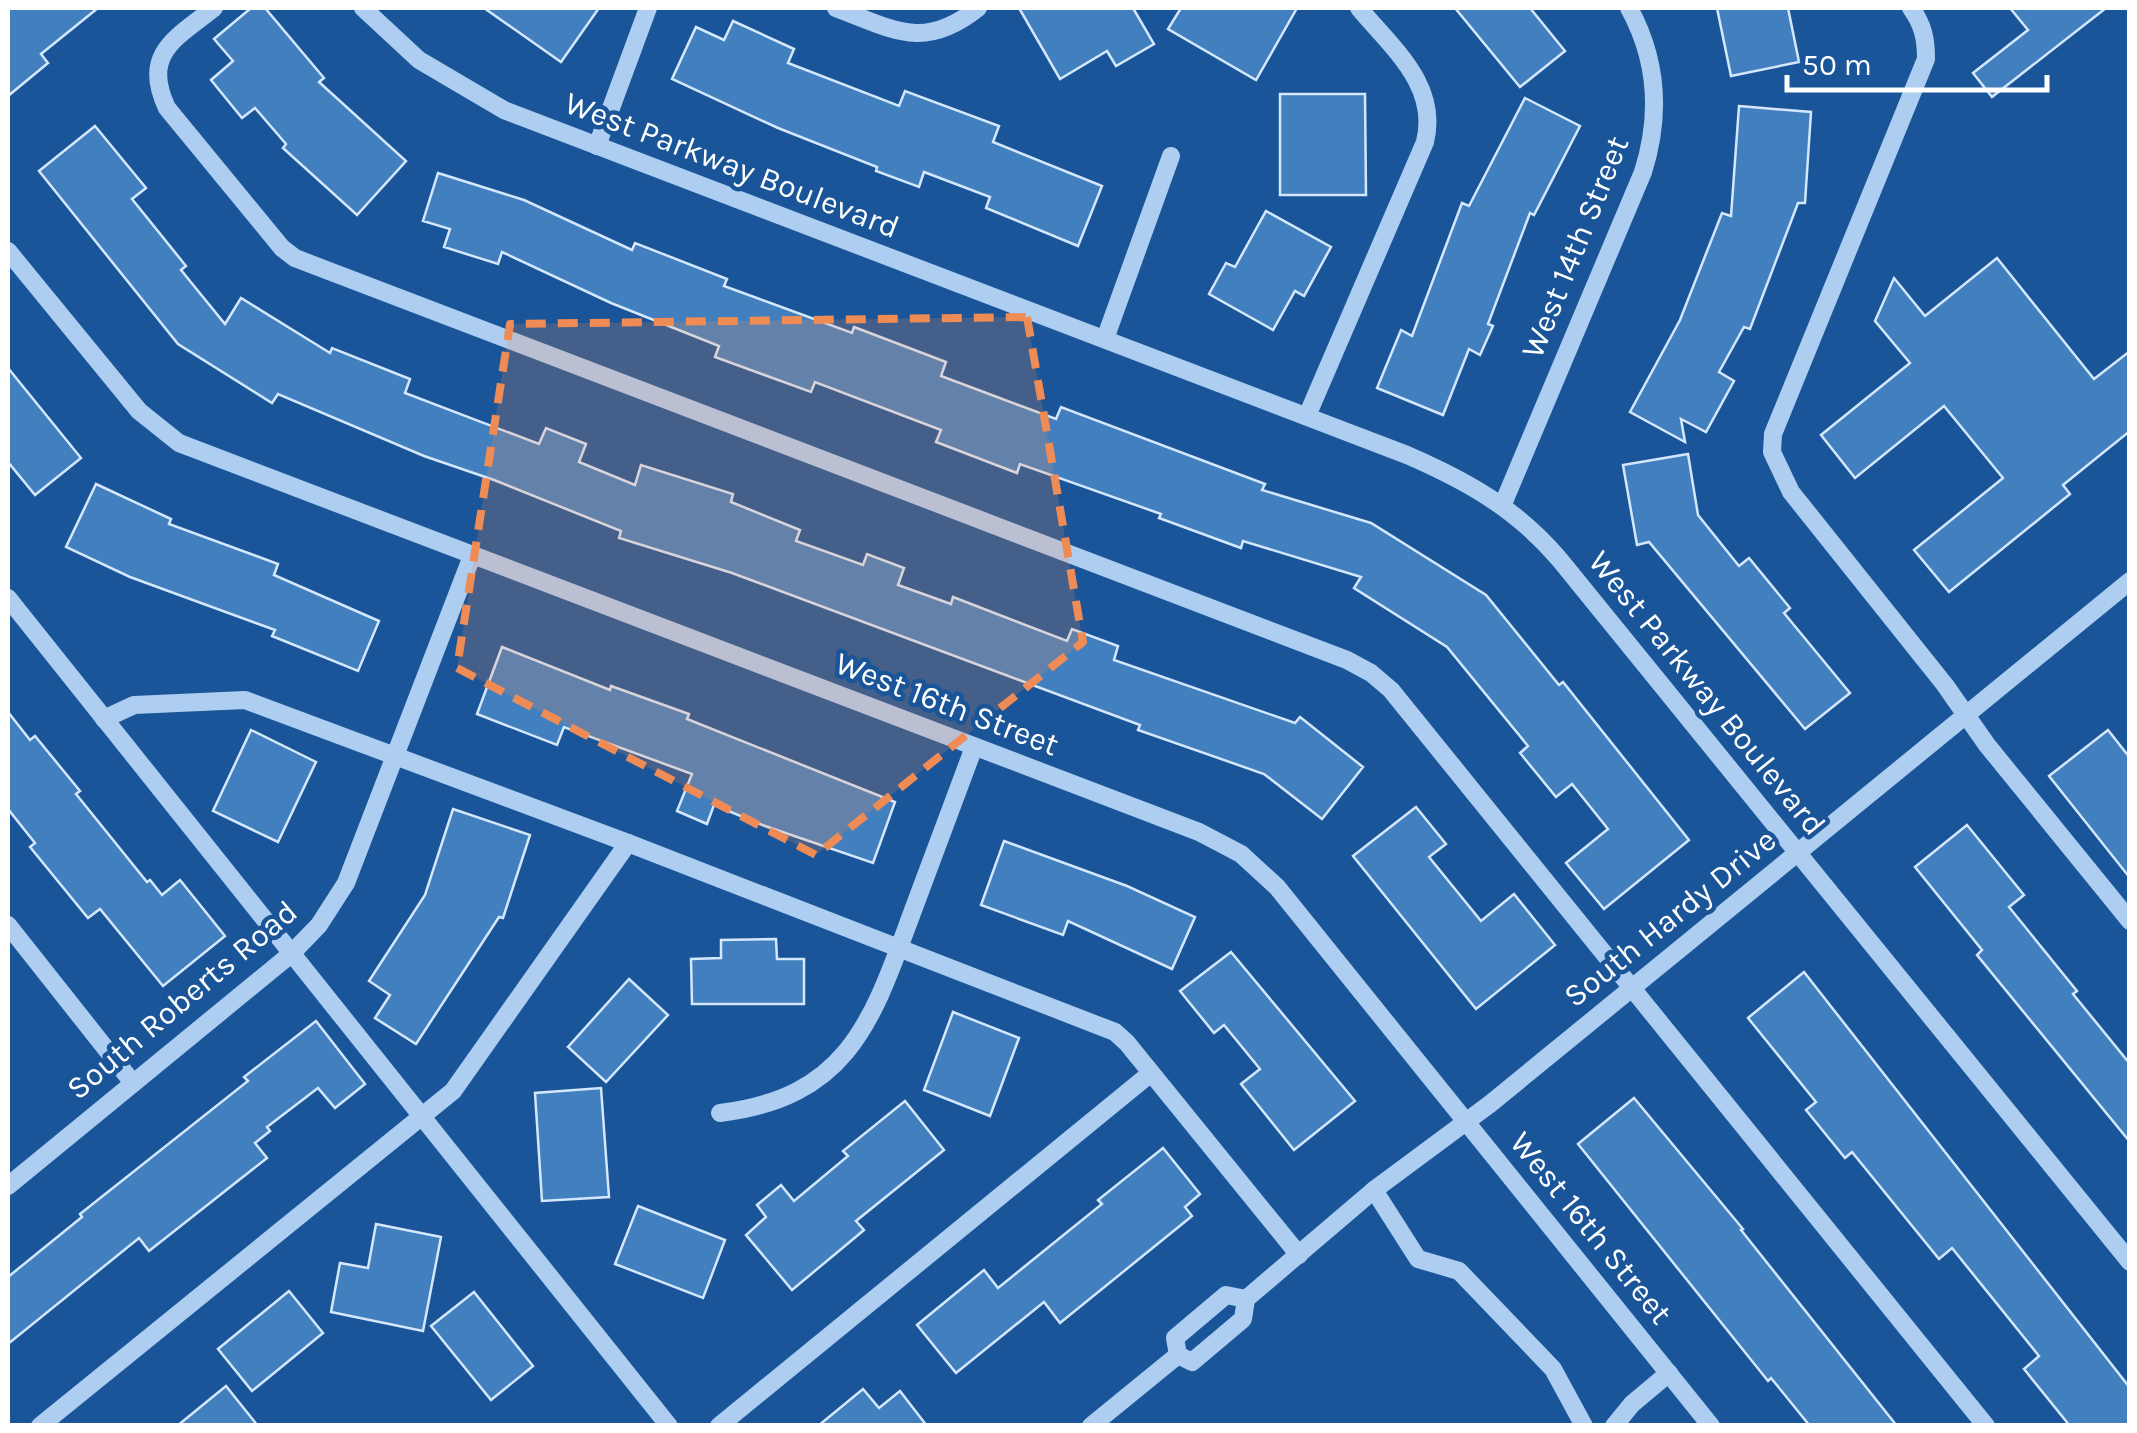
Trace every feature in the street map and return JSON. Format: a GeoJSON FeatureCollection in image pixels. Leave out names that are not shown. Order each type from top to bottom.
{"type":"FeatureCollection","features":[{"type":"Feature","properties":{"kind":"street"},"geometry":{"type":"LineString","coordinates":[[214,8],[161,55],[155,72],[158,89],[166,108],[282,248],[295,258],[1359,666],[1391,690],[1986,1426]]}},
{"type":"Feature","properties":{"kind":"street","name":"West Parkway Boulevard"},"geometry":{"type":"LineString","coordinates":[[362,8],[393,39],[446,79],[504,110],[1407,454],[1502,504],[1552,551],[2130,1262]]}},
{"type":"Feature","properties":{"kind":"street"},"geometry":{"type":"LineString","coordinates":[[596,146],[648,8]]}},
{"type":"Feature","properties":{"kind":"street"},"geometry":{"type":"LineString","coordinates":[[836,8],[915,35],[946,29],[978,8]]}},
{"type":"Feature","properties":{"kind":"street"},"geometry":{"type":"LineString","coordinates":[[1307,416],[1425,142],[1429,124],[1429,109],[1414,75],[1360,8]]}},
{"type":"Feature","properties":{"kind":"street","name":"West 14th Street"},"geometry":{"type":"LineString","coordinates":[[1502,504],[1651,145],[1655,86],[1640,28],[1629,8]]}},
{"type":"Feature","properties":{"kind":"street"},"geometry":{"type":"LineString","coordinates":[[1911,8],[1922,24],[1926,59],[1773,434],[1772,452],[1790,492],[2130,921]]}},
{"type":"Feature","properties":{"kind":"street"},"geometry":{"type":"LineString","coordinates":[[1104,338],[1171,156]]}},
{"type":"Feature","properties":{"kind":"street","name":"West 16th Street"},"geometry":{"type":"LineString","coordinates":[[8,251],[139,411],[168,435],[202,454],[1199,832],[1241,854],[1277,888],[1712,1426]]}},
{"type":"Feature","properties":{"kind":"street","name":"South Roberts Road"},"geometry":{"type":"LineString","coordinates":[[8,1186],[291,954],[319,925],[346,882],[472,556]]}},
{"type":"Feature","properties":{"kind":"street","name":"South Hardy Drive"},"geometry":{"type":"LineString","coordinates":[[1178,1355],[1192,1362],[1243,1319],[1246,1299],[1374,1190],[1633,987],[2130,581]]}},
{"type":"Feature","properties":{"kind":"street"},"geometry":{"type":"LineString","coordinates":[[8,598],[669,1426]]}},
{"type":"Feature","properties":{"kind":"street"},"geometry":{"type":"LineString","coordinates":[[104,720],[134,705],[245,700],[1102,1025],[1127,1043],[1299,1255]]}},
{"type":"Feature","properties":{"kind":"street"},"geometry":{"type":"LineString","coordinates":[[720,1113],[780,1101],[805,1088],[828,1070],[865,1028],[974,747]]}},
{"type":"Feature","properties":{"kind":"street"},"geometry":{"type":"LineString","coordinates":[[40,1426],[453,1092],[628,843]]}},
{"type":"Feature","properties":{"kind":"street"},"geometry":{"type":"LineString","coordinates":[[8,925],[134,1083]]}},
{"type":"Feature","properties":{"kind":"street"},"geometry":{"type":"LineString","coordinates":[[719,1426],[1152,1073]]}},
{"type":"Feature","properties":{"kind":"street"},"geometry":{"type":"LineString","coordinates":[[1374,1190],[1418,1259],[1459,1272],[1553,1369],[1584,1426]]}},
{"type":"Feature","properties":{"kind":"street","name":"South Hardy Drive"},"geometry":{"type":"LineString","coordinates":[[1178,1355],[1175,1338],[1226,1295],[1246,1299]]}},
{"type":"Feature","properties":{"kind":"street","name":"South Hardy Drive"},"geometry":{"type":"LineString","coordinates":[[1091,1426],[1178,1355]]}},
{"type":"Feature","properties":{"kind":"street"},"geometry":{"type":"LineString","coordinates":[[1614,1426],[1632,1404],[1669,1373]]}},
{"type":"Feature","properties":{"kind":"highlighted area"},"geometry":{"type":"Polygon","coordinates":[[[1027,317],[1083,642],[816,855],[457,668],[510,324],[1027,317]]]}},
{"type":"Feature","properties":{"kind":"building"},"geometry":{"type":"Polygon","coordinates":[[[8,8],[98,8],[41,54],[48,63],[8,96],[8,8]]]}},
{"type":"Feature","properties":{"kind":"building"},"geometry":{"type":"Polygon","coordinates":[[[251,8],[265,8],[324,78],[319,82],[406,161],[357,215],[283,148],[286,144],[255,108],[242,118],[211,80],[233,61],[214,39],[251,8]]]}},
{"type":"Feature","properties":{"kind":"building"},"geometry":{"type":"Polygon","coordinates":[[[484,8],[599,8],[561,62],[484,8]]]}},
{"type":"Feature","properties":{"kind":"building"},"geometry":{"type":"Polygon","coordinates":[[[1019,8],[1133,8],[1154,44],[1116,66],[1107,51],[1060,79],[1019,8]]]}},
{"type":"Feature","properties":{"kind":"building"},"geometry":{"type":"Polygon","coordinates":[[[1181,8],[1297,8],[1256,80],[1168,29],[1181,8]]]}},
{"type":"Feature","properties":{"kind":"building"},"geometry":{"type":"Polygon","coordinates":[[[1455,8],[1530,8],[1565,51],[1520,87],[1455,8]]]}},
{"type":"Feature","properties":{"kind":"building"},"geometry":{"type":"Polygon","coordinates":[[[1717,8],[1788,8],[1799,62],[1731,76],[1717,8]]]}},
{"type":"Feature","properties":{"kind":"building"},"geometry":{"type":"Polygon","coordinates":[[[2010,8],[2106,8],[1992,97],[1973,73],[2028,30],[2010,8]]]}},
{"type":"Feature","properties":{"kind":"building"},"geometry":{"type":"Polygon","coordinates":[[[733,21],[794,49],[788,63],[899,106],[905,91],[999,126],[993,142],[1102,186],[1078,246],[986,208],[990,197],[924,172],[919,187],[672,79],[696,27],[724,40],[733,21]]]}},
{"type":"Feature","properties":{"kind":"building"},"geometry":{"type":"Polygon","coordinates":[[[1280,94],[1365,94],[1366,195],[1280,195],[1280,94]]]}},
{"type":"Feature","properties":{"kind":"building"},"geometry":{"type":"Polygon","coordinates":[[[1525,98],[1580,126],[1534,215],[1530,213],[1488,324],[1493,326],[1480,355],[1469,349],[1443,415],[1377,388],[1401,330],[1412,336],[1462,203],[1469,206],[1525,98]]]}},
{"type":"Feature","properties":{"kind":"building"},"geometry":{"type":"Polygon","coordinates":[[[1739,106],[1811,112],[1805,203],[1798,203],[1750,329],[1744,327],[1719,372],[1734,381],[1706,432],[1681,419],[1685,442],[1630,412],[1680,320],[1722,213],[1731,216],[1739,106]]]}},
{"type":"Feature","properties":{"kind":"building"},"geometry":{"type":"Polygon","coordinates":[[[95,126],[146,188],[132,199],[186,266],[181,270],[225,324],[241,298],[330,353],[332,348],[410,379],[405,393],[539,444],[546,428],[586,444],[579,462],[635,485],[641,465],[733,494],[731,502],[800,530],[796,541],[863,565],[867,554],[904,568],[898,585],[951,604],[953,597],[1067,641],[1072,629],[1118,646],[1114,660],[1295,723],[1300,717],[1363,767],[1322,819],[1264,774],[1138,730],[1140,725],[732,573],[619,538],[621,531],[424,456],[278,394],[272,403],[178,344],[39,171],[95,126]]]}},
{"type":"Feature","properties":{"kind":"building"},"geometry":{"type":"Polygon","coordinates":[[[438,173],[524,200],[632,250],[635,243],[727,279],[724,286],[852,333],[854,327],[946,362],[941,376],[1056,419],[1061,407],[1265,484],[1262,490],[1371,523],[1486,595],[1559,685],[1563,682],[1689,840],[1604,909],[1566,863],[1608,829],[1572,784],[1556,797],[1520,753],[1528,746],[1447,647],[1354,588],[1361,577],[1243,541],[1241,548],[1159,518],[1161,514],[1020,464],[1017,473],[936,442],[941,430],[815,382],[811,392],[715,357],[719,346],[611,303],[502,252],[498,264],[444,247],[450,229],[423,221],[438,173]]]}},
{"type":"Feature","properties":{"kind":"building"},"geometry":{"type":"Polygon","coordinates":[[[1266,211],[1331,247],[1304,296],[1295,291],[1273,330],[1209,294],[1226,263],[1235,267],[1266,211]]]}},
{"type":"Feature","properties":{"kind":"building"},"geometry":{"type":"Polygon","coordinates":[[[1997,258],[2094,379],[2130,351],[2130,431],[2063,485],[2070,494],[1949,592],[1914,550],[2003,478],[1944,406],[1855,478],[1821,435],[1910,363],[1875,321],[1894,278],[1925,316],[1997,258]]]}},
{"type":"Feature","properties":{"kind":"building"},"geometry":{"type":"Polygon","coordinates":[[[8,368],[81,458],[35,495],[8,462],[8,368]]]}},
{"type":"Feature","properties":{"kind":"building"},"geometry":{"type":"Polygon","coordinates":[[[1688,454],[1698,515],[1739,566],[1749,558],[1790,608],[1784,613],[1850,693],[1805,729],[1649,542],[1637,545],[1623,465],[1688,454]]]}},
{"type":"Feature","properties":{"kind":"building"},"geometry":{"type":"Polygon","coordinates":[[[96,484],[171,519],[169,524],[278,564],[274,575],[379,621],[358,671],[272,636],[275,630],[130,577],[66,547],[96,484]]]}},
{"type":"Feature","properties":{"kind":"building"},"geometry":{"type":"Polygon","coordinates":[[[502,647],[610,690],[611,686],[689,714],[687,719],[895,802],[873,863],[714,805],[707,824],[677,811],[692,774],[564,727],[557,745],[477,714],[502,647]]]}},
{"type":"Feature","properties":{"kind":"building"},"geometry":{"type":"Polygon","coordinates":[[[8,712],[30,740],[35,736],[80,791],[76,794],[147,882],[150,880],[162,895],[180,880],[225,936],[163,986],[100,909],[88,918],[30,847],[35,843],[8,809],[8,712]]]}},
{"type":"Feature","properties":{"kind":"building"},"geometry":{"type":"Polygon","coordinates":[[[251,730],[316,762],[278,842],[213,811],[251,730]]]}},
{"type":"Feature","properties":{"kind":"building"},"geometry":{"type":"Polygon","coordinates":[[[2108,730],[2130,758],[2130,878],[2049,776],[2108,730]]]}},
{"type":"Feature","properties":{"kind":"building"},"geometry":{"type":"Polygon","coordinates":[[[1416,807],[1446,844],[1429,857],[1481,921],[1514,894],[1555,945],[1476,1009],[1353,856],[1416,807]]]}},
{"type":"Feature","properties":{"kind":"building"},"geometry":{"type":"Polygon","coordinates":[[[453,809],[530,835],[503,918],[499,917],[416,1044],[375,1018],[390,995],[369,981],[425,895],[453,809]]]}},
{"type":"Feature","properties":{"kind":"building"},"geometry":{"type":"Polygon","coordinates":[[[1967,825],[2024,895],[2009,907],[2130,1064],[2130,1142],[1977,955],[1982,950],[1915,867],[1967,825]]]}},
{"type":"Feature","properties":{"kind":"building"},"geometry":{"type":"Polygon","coordinates":[[[1004,841],[1127,886],[1195,917],[1172,969],[1068,921],[1063,935],[981,905],[1004,841]]]}},
{"type":"Feature","properties":{"kind":"building"},"geometry":{"type":"Polygon","coordinates":[[[776,939],[777,959],[804,959],[804,1004],[692,1004],[691,959],[721,958],[721,940],[776,939]]]}},
{"type":"Feature","properties":{"kind":"building"},"geometry":{"type":"Polygon","coordinates":[[[1231,952],[1355,1101],[1294,1150],[1241,1084],[1260,1069],[1224,1025],[1214,1033],[1180,991],[1231,952]]]}},
{"type":"Feature","properties":{"kind":"building"},"geometry":{"type":"Polygon","coordinates":[[[1804,972],[2130,1388],[2130,1426],[2070,1426],[2024,1369],[2039,1356],[1952,1248],[1939,1259],[1852,1152],[1845,1158],[1806,1110],[1816,1102],[1748,1018],[1804,972]]]}},
{"type":"Feature","properties":{"kind":"building"},"geometry":{"type":"Polygon","coordinates":[[[629,979],[668,1015],[606,1082],[568,1047],[629,979]]]}},
{"type":"Feature","properties":{"kind":"building"},"geometry":{"type":"Polygon","coordinates":[[[953,1012],[1019,1038],[990,1116],[924,1090],[953,1012]]]}},
{"type":"Feature","properties":{"kind":"building"},"geometry":{"type":"Polygon","coordinates":[[[316,1021],[365,1084],[335,1108],[318,1088],[267,1127],[270,1131],[255,1143],[267,1158],[149,1251],[139,1238],[8,1344],[8,1277],[316,1021]]]}},
{"type":"Feature","properties":{"kind":"building"},"geometry":{"type":"Polygon","coordinates":[[[601,1088],[609,1197],[542,1201],[535,1093],[601,1088]]]}},
{"type":"Feature","properties":{"kind":"building"},"geometry":{"type":"Polygon","coordinates":[[[1634,1098],[1743,1229],[1897,1426],[1810,1426],[1771,1378],[1768,1381],[1578,1144],[1634,1098]]]}},
{"type":"Feature","properties":{"kind":"building"},"geometry":{"type":"Polygon","coordinates":[[[905,1101],[944,1150],[856,1221],[864,1230],[792,1290],[746,1235],[766,1217],[757,1205],[781,1185],[794,1201],[848,1156],[843,1151],[905,1101]]]}},
{"type":"Feature","properties":{"kind":"building"},"geometry":{"type":"Polygon","coordinates":[[[1163,1148],[1200,1194],[1185,1207],[1192,1216],[1060,1323],[1044,1302],[956,1373],[917,1325],[984,1270],[998,1288],[1102,1204],[1098,1200],[1163,1148]]]}},
{"type":"Feature","properties":{"kind":"building"},"geometry":{"type":"Polygon","coordinates":[[[638,1206],[725,1240],[703,1298],[615,1264],[638,1206]]]}},
{"type":"Feature","properties":{"kind":"building"},"geometry":{"type":"Polygon","coordinates":[[[376,1224],[441,1237],[423,1331],[331,1312],[340,1263],[368,1268],[376,1224]]]}},
{"type":"Feature","properties":{"kind":"building"},"geometry":{"type":"Polygon","coordinates":[[[289,1291],[323,1333],[252,1391],[218,1349],[289,1291]]]}},
{"type":"Feature","properties":{"kind":"building"},"geometry":{"type":"Polygon","coordinates":[[[474,1292],[533,1366],[491,1400],[431,1326],[474,1292]]]}},
{"type":"Feature","properties":{"kind":"building"},"geometry":{"type":"Polygon","coordinates":[[[226,1386],[258,1426],[177,1426],[226,1386]]]}},
{"type":"Feature","properties":{"kind":"building"},"geometry":{"type":"Polygon","coordinates":[[[863,1389],[879,1408],[900,1391],[927,1426],[818,1426],[863,1389]]]}}]}
